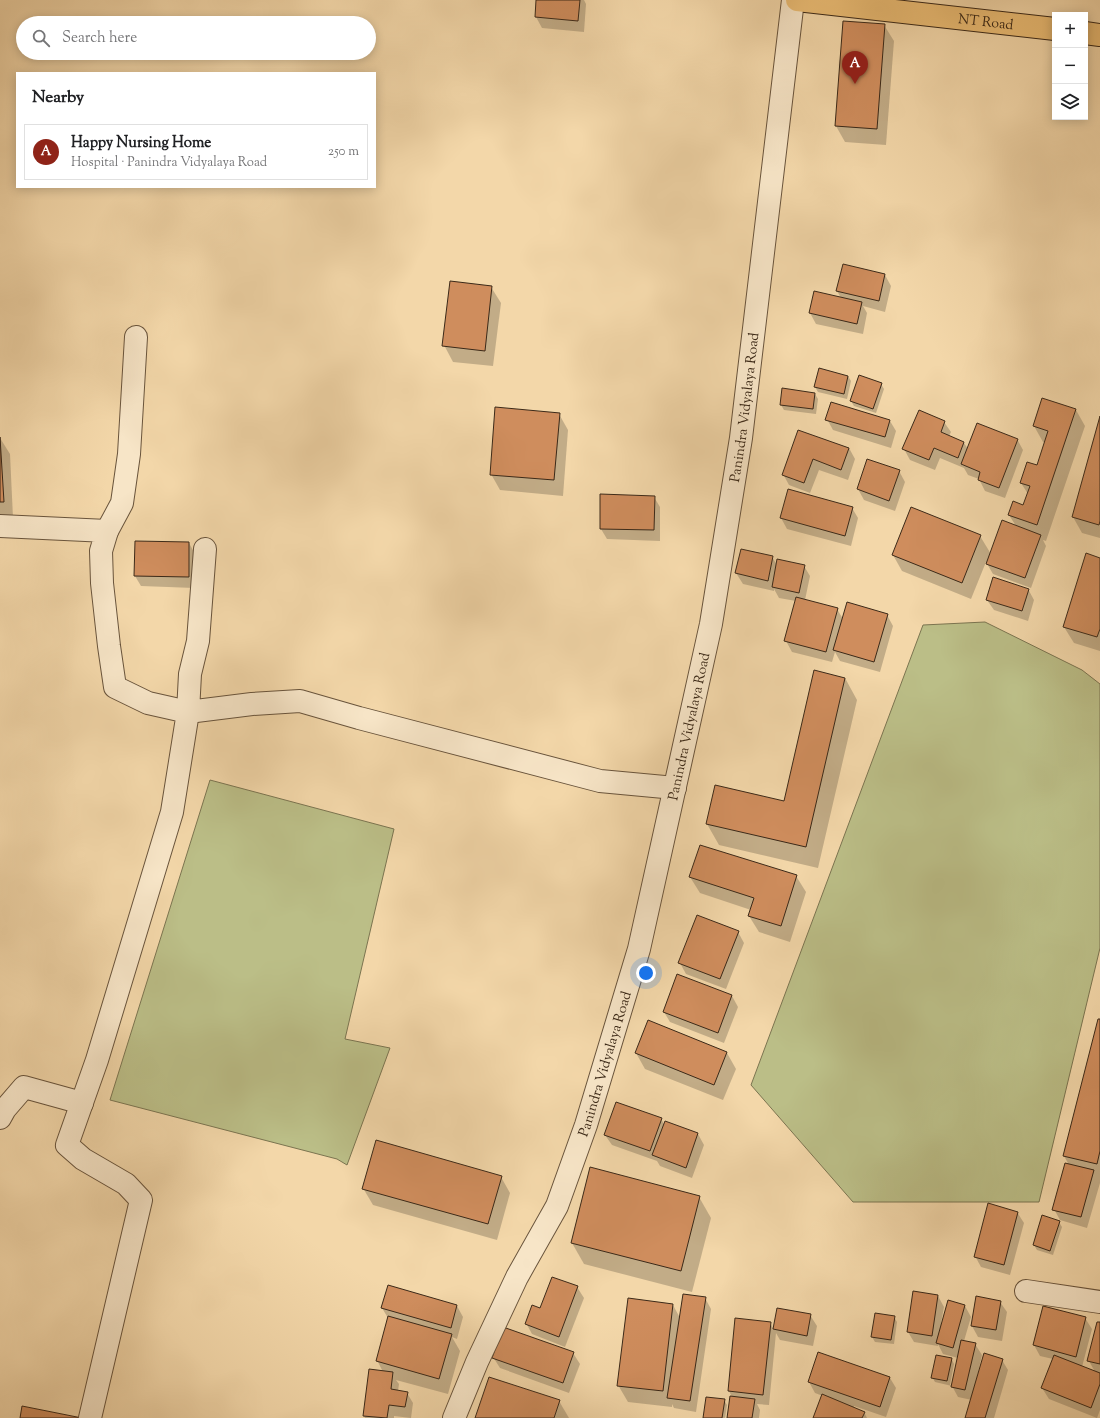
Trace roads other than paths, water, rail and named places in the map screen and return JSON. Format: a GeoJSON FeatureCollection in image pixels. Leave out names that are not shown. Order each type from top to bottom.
{"type":"FeatureCollection","features":[{"type":"Feature","properties":{"kind":"main road","name":"NT Road"},"geometry":{"type":"LineString","coordinates":[[797,0],[1052,29]]}},
{"type":"Feature","properties":{"kind":"main road"},"geometry":{"type":"LineString","coordinates":[[1088,33],[1100,35]]}},
{"type":"Feature","properties":{"kind":"street","name":"Panindra Vidyalaya Road"},"geometry":{"type":"LineString","coordinates":[[454,1418],[477,1362],[517,1278],[558,1206],[586,1125],[639,949],[711,624],[741,438],[793,0]]}},
{"type":"Feature","properties":{"kind":"street"},"geometry":{"type":"LineString","coordinates":[[136,337],[129,454],[122,503],[107,532],[101,551],[102,583],[115,687],[148,703],[188,712],[300,700],[367,720],[600,781],[675,788]]}},
{"type":"Feature","properties":{"kind":"street"},"geometry":{"type":"LineString","coordinates":[[0,526],[107,532]]}},
{"type":"Feature","properties":{"kind":"street"},"geometry":{"type":"LineString","coordinates":[[90,1418],[141,1200],[126,1184],[83,1159],[67,1145],[97,1060],[172,812],[188,712],[190,674],[198,641],[205,549]]}},
{"type":"Feature","properties":{"kind":"street"},"geometry":{"type":"LineString","coordinates":[[0,1118],[5,1109],[24,1087],[82,1103]]}},
{"type":"Feature","properties":{"kind":"street"},"geometry":{"type":"LineString","coordinates":[[1026,1291],[1100,1302]]}},
{"type":"Feature","properties":{"kind":"place","name":"Happy Nursing Home"},"geometry":{"type":"Point","coordinates":[855,84]}}]}
